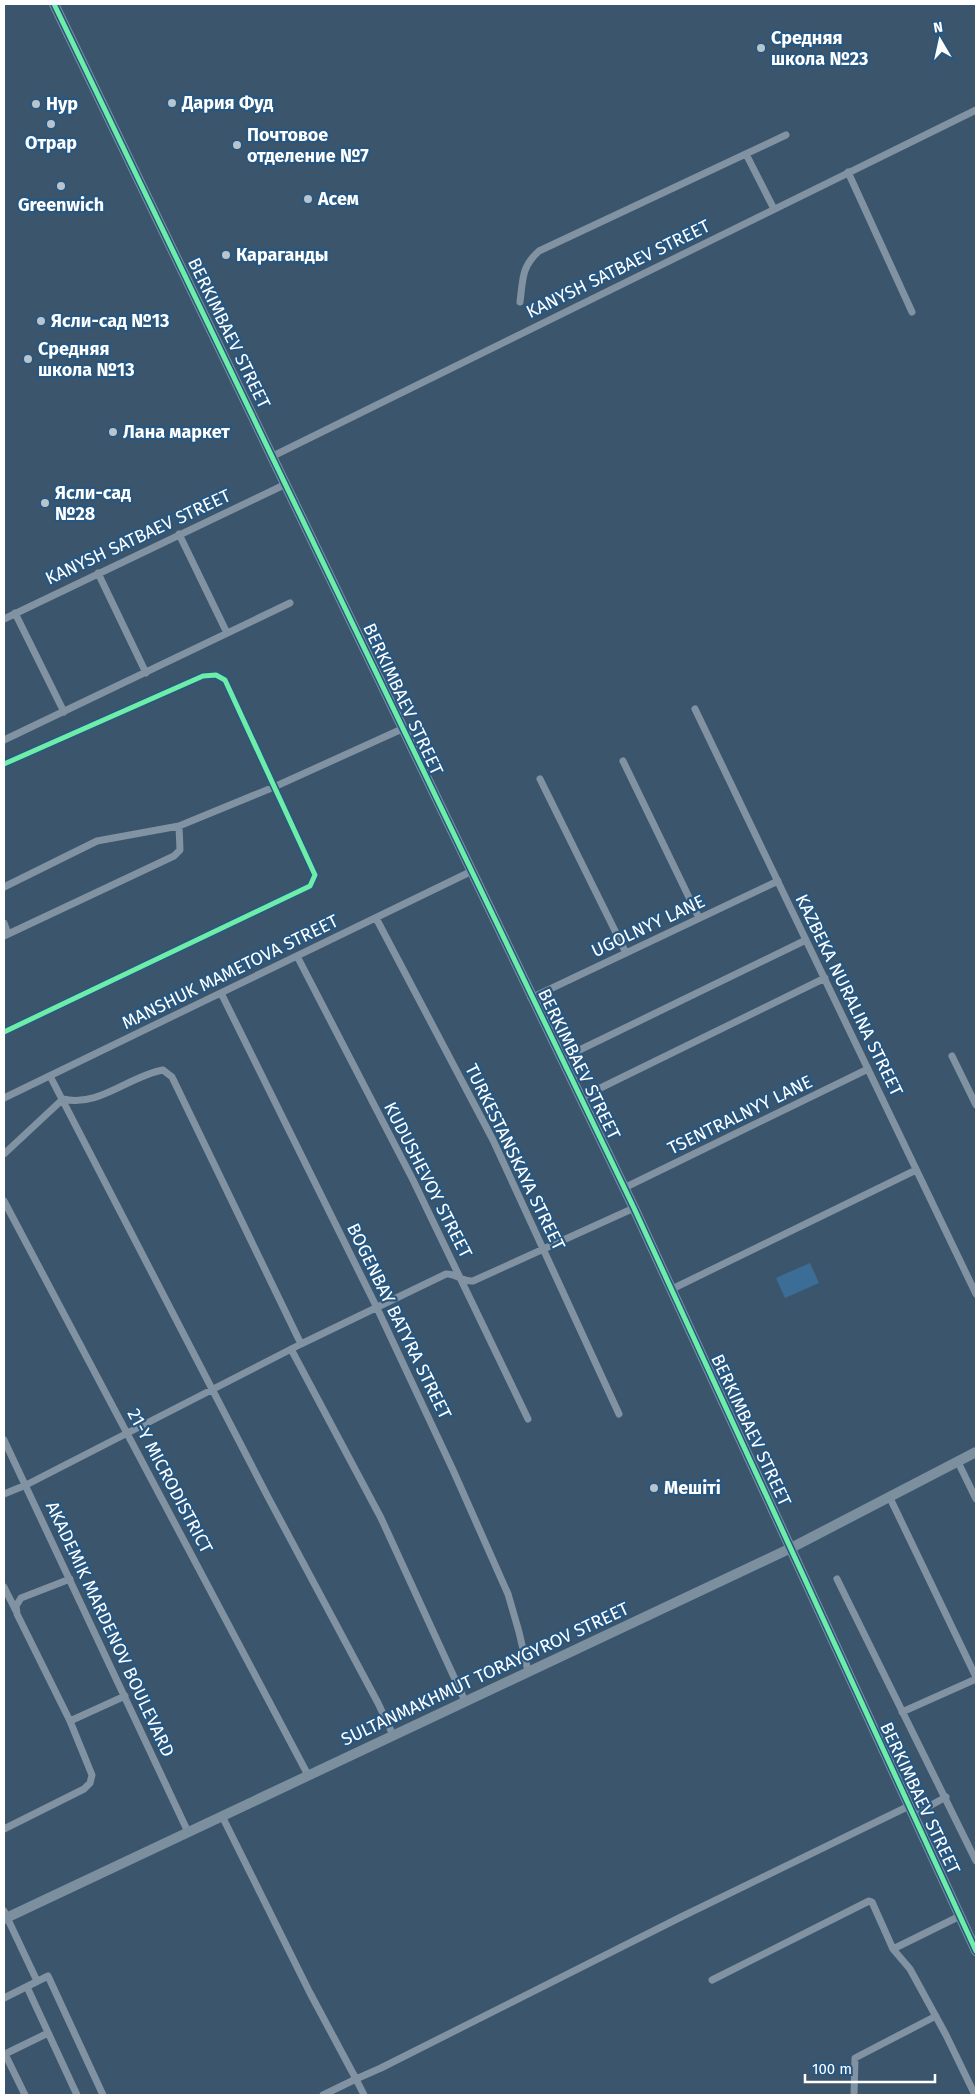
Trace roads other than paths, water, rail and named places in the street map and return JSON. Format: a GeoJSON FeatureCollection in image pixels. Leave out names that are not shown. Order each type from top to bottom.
{"type":"FeatureCollection","features":[{"type":"Feature","properties":{"kind":"street","name":"BERKIMBAEV STREET"},"geometry":{"type":"LineString","coordinates":[[54,4],[286,484],[470,872],[634,1208],[976,1951]]}},
{"type":"Feature","properties":{"kind":"street","name":"KANYSH SATBAEV STREET"},"geometry":{"type":"LineString","coordinates":[[272,456],[976,110]]}},
{"type":"Feature","properties":{"kind":"street"},"geometry":{"type":"LineString","coordinates":[[520,302],[524,270],[529,260],[539,252],[786,135]]}},
{"type":"Feature","properties":{"kind":"street"},"geometry":{"type":"LineString","coordinates":[[746,154],[774,208]]}},
{"type":"Feature","properties":{"kind":"street"},"geometry":{"type":"LineString","coordinates":[[848,172],[912,312]]}},
{"type":"Feature","properties":{"kind":"street","name":"KANYSH SATBAEV STREET"},"geometry":{"type":"LineString","coordinates":[[4,619],[286,484]]}},
{"type":"Feature","properties":{"kind":"street"},"geometry":{"type":"LineString","coordinates":[[179,534],[227,633]]}},
{"type":"Feature","properties":{"kind":"street"},"geometry":{"type":"LineString","coordinates":[[98,573],[146,673]]}},
{"type":"Feature","properties":{"kind":"street"},"geometry":{"type":"LineString","coordinates":[[4,740],[290,602]]}},
{"type":"Feature","properties":{"kind":"street"},"geometry":{"type":"LineString","coordinates":[[15,613],[64,712]]}},
{"type":"Feature","properties":{"kind":"street"},"geometry":{"type":"LineString","coordinates":[[4,764],[203,676],[216,675],[225,680],[315,876],[310,886],[4,1032]]}},
{"type":"Feature","properties":{"kind":"street","name":"KAZBEKA NURALINA STREET"},"geometry":{"type":"LineString","coordinates":[[695,709],[976,1294]]}},
{"type":"Feature","properties":{"kind":"street"},"geometry":{"type":"LineString","coordinates":[[4,887],[97,841],[179,826],[274,787],[402,729]]}},
{"type":"Feature","properties":{"kind":"street"},"geometry":{"type":"LineString","coordinates":[[623,761],[699,918]]}},
{"type":"Feature","properties":{"kind":"street"},"geometry":{"type":"LineString","coordinates":[[540,779],[626,953]]}},
{"type":"Feature","properties":{"kind":"street"},"geometry":{"type":"LineString","coordinates":[[4,923],[6,935],[174,856],[180,850],[179,826]]}},
{"type":"Feature","properties":{"kind":"street","name":"MANSHUK MAMETOVA STREET"},"geometry":{"type":"LineString","coordinates":[[4,1098],[470,872]]}},
{"type":"Feature","properties":{"kind":"street","name":"UGOLNYY LANE"},"geometry":{"type":"LineString","coordinates":[[531,998],[778,881]]}},
{"type":"Feature","properties":{"kind":"street","name":"TURKESTANSKAYA STREET"},"geometry":{"type":"LineString","coordinates":[[376,918],[493,1140],[618,1414]]}},
{"type":"Feature","properties":{"kind":"street"},"geometry":{"type":"LineString","coordinates":[[561,1059],[806,940]]}},
{"type":"Feature","properties":{"kind":"street","name":"KUDUSHEVOY STREET"},"geometry":{"type":"LineString","coordinates":[[297,956],[462,1280],[528,1419]]}},
{"type":"Feature","properties":{"kind":"street"},"geometry":{"type":"LineString","coordinates":[[580,1098],[825,978]]}},
{"type":"Feature","properties":{"kind":"street","name":"BOGENBAY BATYRA STREET"},"geometry":{"type":"LineString","coordinates":[[221,993],[377,1308],[508,1594],[528,1671]]}},
{"type":"Feature","properties":{"kind":"street"},"geometry":{"type":"LineString","coordinates":[[952,1056],[976,1105]]}},
{"type":"Feature","properties":{"kind":"street","name":"TSENTRALNYY LANE"},"geometry":{"type":"LineString","coordinates":[[624,1188],[868,1069]]}},
{"type":"Feature","properties":{"kind":"street"},"geometry":{"type":"LineString","coordinates":[[63,1100],[75,1102],[111,1091],[150,1072],[163,1070],[172,1077],[301,1344]]}},
{"type":"Feature","properties":{"kind":"street"},"geometry":{"type":"LineString","coordinates":[[50,1076],[393,1735]]}},
{"type":"Feature","properties":{"kind":"street"},"geometry":{"type":"LineString","coordinates":[[4,1154],[63,1100]]}},
{"type":"Feature","properties":{"kind":"street"},"geometry":{"type":"LineString","coordinates":[[672,1289],[916,1170]]}},
{"type":"Feature","properties":{"kind":"street","name":"21-Y MICRODISTRICT"},"geometry":{"type":"LineString","coordinates":[[4,1201],[308,1775]]}},
{"type":"Feature","properties":{"kind":"street"},"geometry":{"type":"LineString","coordinates":[[4,1494],[26,1485],[127,1434],[301,1344],[446,1274],[455,1275],[462,1280],[473,1281],[634,1208]]}},
{"type":"Feature","properties":{"kind":"street"},"geometry":{"type":"LineString","coordinates":[[291,1349],[381,1518],[465,1701]]}},
{"type":"Feature","properties":{"kind":"street","name":"AKADEMIK MARDENOV BOULEVARD"},"geometry":{"type":"LineString","coordinates":[[4,1440],[188,1832]]}},
{"type":"Feature","properties":{"kind":"street","name":"SULTANMAKHMUT TORAYGYROV STREET"},"geometry":{"type":"LineString","coordinates":[[5,1916],[188,1832],[790,1548],[976,1452]]}},
{"type":"Feature","properties":{"kind":"street"},"geometry":{"type":"LineString","coordinates":[[958,1462],[976,1499]]}},
{"type":"Feature","properties":{"kind":"street"},"geometry":{"type":"LineString","coordinates":[[889,1496],[976,1678],[902,1712]]}},
{"type":"Feature","properties":{"kind":"street"},"geometry":{"type":"LineString","coordinates":[[17,1614],[16,1606],[20,1598],[70,1579]]}},
{"type":"Feature","properties":{"kind":"street"},"geometry":{"type":"LineString","coordinates":[[837,1579],[976,1860]]}},
{"type":"Feature","properties":{"kind":"street"},"geometry":{"type":"LineString","coordinates":[[4,1587],[70,1721],[92,1775],[90,1783],[84,1789],[4,1829]]}},
{"type":"Feature","properties":{"kind":"street"},"geometry":{"type":"LineString","coordinates":[[70,1721],[125,1696]]}},
{"type":"Feature","properties":{"kind":"street"},"geometry":{"type":"LineString","coordinates":[[323,2095],[911,1810],[946,1797]]}},
{"type":"Feature","properties":{"kind":"street"},"geometry":{"type":"LineString","coordinates":[[222,1816],[363,2093]]}},
{"type":"Feature","properties":{"kind":"street"},"geometry":{"type":"LineString","coordinates":[[712,1980],[868,1901],[874,1904],[893,1949],[910,1970],[936,2016],[975,2095]]}},
{"type":"Feature","properties":{"kind":"street"},"geometry":{"type":"LineString","coordinates":[[5,1916],[37,1981]]}},
{"type":"Feature","properties":{"kind":"street"},"geometry":{"type":"LineString","coordinates":[[893,1949],[960,1916]]}},
{"type":"Feature","properties":{"kind":"street"},"geometry":{"type":"LineString","coordinates":[[4,1998],[48,1976],[103,2095]]}},
{"type":"Feature","properties":{"kind":"street"},"geometry":{"type":"LineString","coordinates":[[27,1987],[77,2095]]}},
{"type":"Feature","properties":{"kind":"street"},"geometry":{"type":"LineString","coordinates":[[854,2095],[855,2058],[936,2016]]}},
{"type":"Feature","properties":{"kind":"street"},"geometry":{"type":"LineString","coordinates":[[25,2095],[5,2054],[48,2033]]}},
{"type":"Feature","properties":{"kind":"place","name":"Средняя школа №23"},"geometry":{"type":"Point","coordinates":[761,48]}},
{"type":"Feature","properties":{"kind":"place","name":"Дария Фуд"},"geometry":{"type":"Point","coordinates":[172,103]}},
{"type":"Feature","properties":{"kind":"place","name":"Нур"},"geometry":{"type":"Point","coordinates":[36,104]}},
{"type":"Feature","properties":{"kind":"place","name":"Отрар"},"geometry":{"type":"Point","coordinates":[51,124]}},
{"type":"Feature","properties":{"kind":"place","name":"Почтовое отделение №7"},"geometry":{"type":"Point","coordinates":[237,145]}},
{"type":"Feature","properties":{"kind":"place","name":"Greenwich"},"geometry":{"type":"Point","coordinates":[61,186]}},
{"type":"Feature","properties":{"kind":"place","name":"Асем"},"geometry":{"type":"Point","coordinates":[308,199]}},
{"type":"Feature","properties":{"kind":"place","name":"Караганды"},"geometry":{"type":"Point","coordinates":[226,255]}},
{"type":"Feature","properties":{"kind":"place","name":"Ясли-сад №13"},"geometry":{"type":"Point","coordinates":[41,321]}},
{"type":"Feature","properties":{"kind":"place","name":"Средняя школа №13"},"geometry":{"type":"Point","coordinates":[28,359]}},
{"type":"Feature","properties":{"kind":"place","name":"Лана маркет"},"geometry":{"type":"Point","coordinates":[113,432]}},
{"type":"Feature","properties":{"kind":"place","name":"Ясли-сад №28"},"geometry":{"type":"Point","coordinates":[45,503]}},
{"type":"Feature","properties":{"kind":"place","name":"Мешіті"},"geometry":{"type":"Point","coordinates":[654,1488]}}]}
